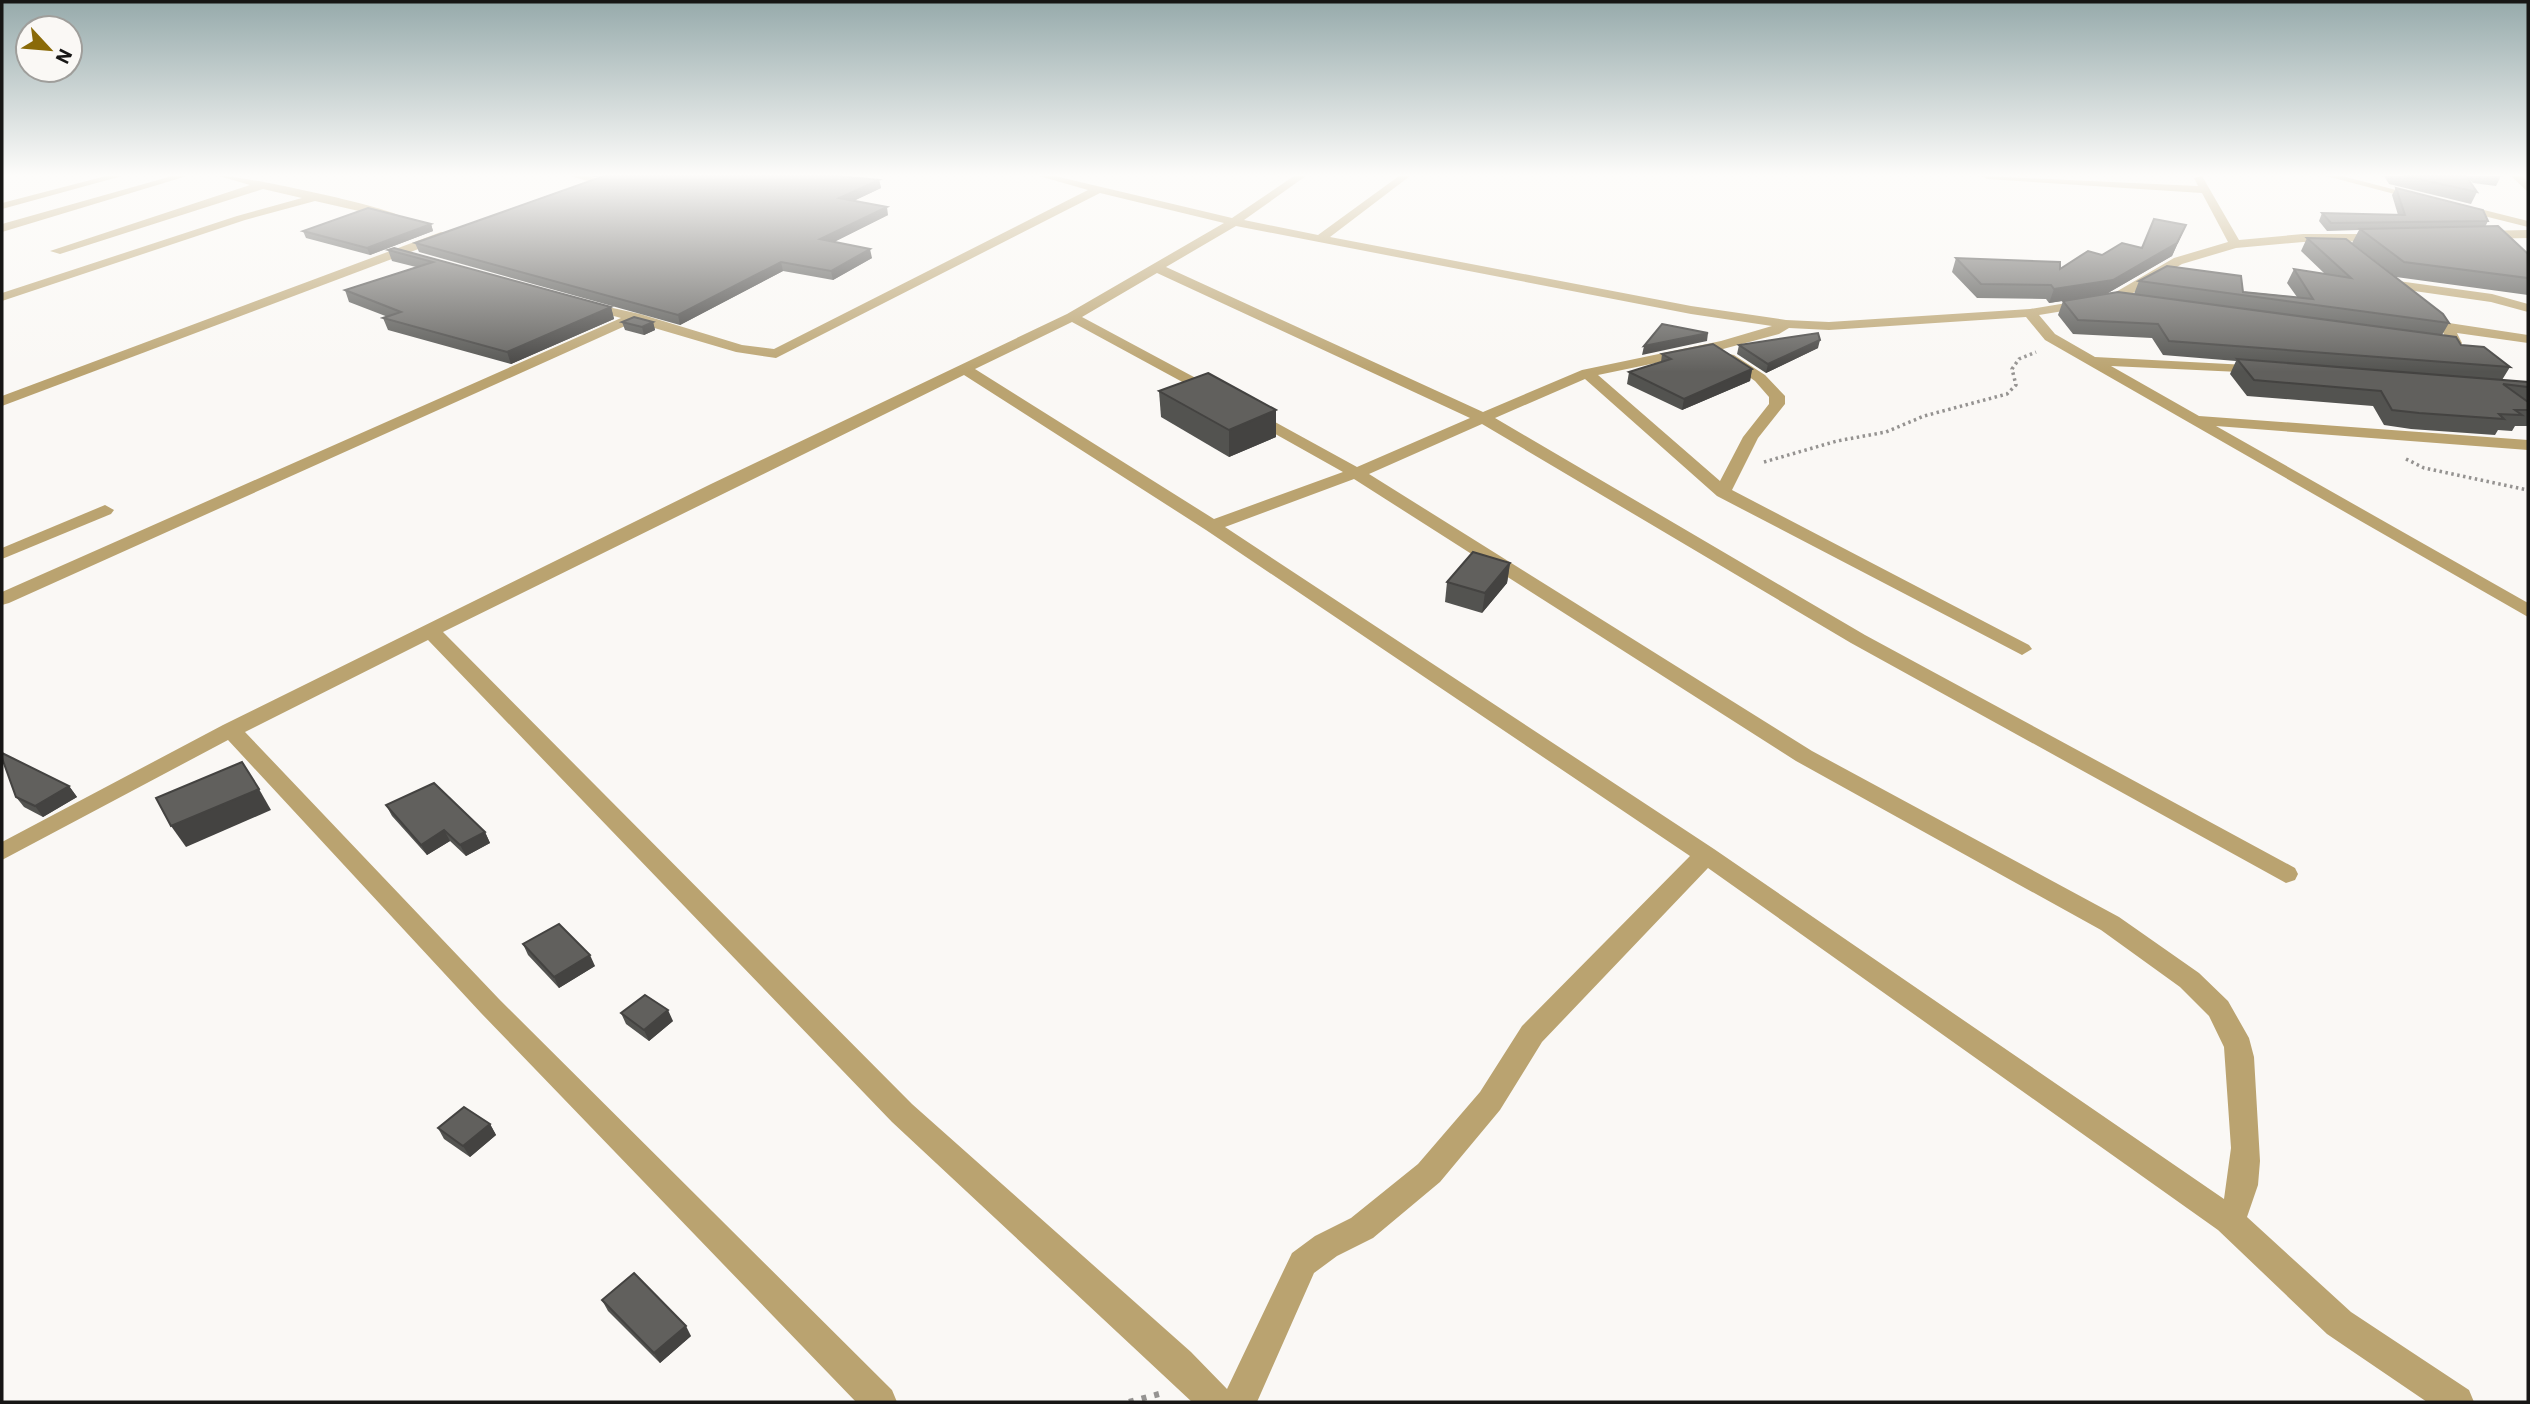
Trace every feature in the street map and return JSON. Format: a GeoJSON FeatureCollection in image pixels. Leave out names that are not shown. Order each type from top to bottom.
{"type":"FeatureCollection","features":[{"type":"Feature","properties":{"kind":"street"},"geometry":{"type":"LineString","coordinates":[[56,251],[86,242]]}},
{"type":"Feature","properties":{"kind":"street"},"geometry":{"type":"LineString","coordinates":[[2,297],[170,242]]}},
{"type":"Feature","properties":{"kind":"street"},"geometry":{"type":"LineString","coordinates":[[2,401],[425,242]]}},
{"type":"Feature","properties":{"kind":"street"},"geometry":{"type":"LineString","coordinates":[[569,299],[741,349],[776,354],[996,242]]}},
{"type":"Feature","properties":{"kind":"street"},"geometry":{"type":"LineString","coordinates":[[2,852],[231,730],[1072,317],[1203,242]]}},
{"type":"Feature","properties":{"kind":"street"},"geometry":{"type":"LineString","coordinates":[[1333,242],[1691,310],[1786,324],[1829,326],[2030,313],[2113,299],[2139,303]]}},
{"type":"Feature","properties":{"kind":"street"},"geometry":{"type":"LineString","coordinates":[[2113,299],[2178,261],[2235,244],[2276,242]]}},
{"type":"Feature","properties":{"kind":"street"},"geometry":{"type":"LineString","coordinates":[[2339,242],[2351,251]]}},
{"type":"Feature","properties":{"kind":"street"},"geometry":{"type":"LineString","coordinates":[[397,252],[423,260]]}},
{"type":"Feature","properties":{"kind":"street"},"geometry":{"type":"LineString","coordinates":[[1159,269],[1485,419],[1858,639],[2286,874]]}},
{"type":"Feature","properties":{"kind":"street"},"geometry":{"type":"LineString","coordinates":[[2418,342],[2452,345],[2455,342],[2445,327],[2387,281],[2492,298],[2528,308]]}},
{"type":"Feature","properties":{"kind":"street"},"geometry":{"type":"LineString","coordinates":[[2030,313],[2050,337],[2528,611]]}},
{"type":"Feature","properties":{"kind":"street"},"geometry":{"type":"LineString","coordinates":[[2,598],[635,317]]}},
{"type":"Feature","properties":{"kind":"street"},"geometry":{"type":"LineString","coordinates":[[1072,317],[1114,336],[1356,473],[1804,756],[1874,797],[2110,922],[2162,957],[2217,1007],[2235,1038],[2246,1158],[2242,1195],[2229,1220]]}},
{"type":"Feature","properties":{"kind":"street"},"geometry":{"type":"LineString","coordinates":[[1212,526],[1356,473],[1587,373],[1713,347],[1756,336],[1786,324]]}},
{"type":"Feature","properties":{"kind":"street"},"geometry":{"type":"LineString","coordinates":[[2445,327],[2528,339]]}},
{"type":"Feature","properties":{"kind":"street"},"geometry":{"type":"LineString","coordinates":[[1713,347],[1760,378],[1777,396],[1777,404],[1751,437],[1723,492]]}},
{"type":"Feature","properties":{"kind":"street"},"geometry":{"type":"LineString","coordinates":[[2092,361],[2272,370]]}},
{"type":"Feature","properties":{"kind":"street"},"geometry":{"type":"LineString","coordinates":[[965,369],[1212,526],[1706,855],[2229,1220],[2339,1323],[2457,1402]]}},
{"type":"Feature","properties":{"kind":"street"},"geometry":{"type":"LineString","coordinates":[[1587,373],[1723,492],[2022,649]]}},
{"type":"Feature","properties":{"kind":"street"},"geometry":{"type":"LineString","coordinates":[[2198,420],[2528,445]]}},
{"type":"Feature","properties":{"kind":"street"},"geometry":{"type":"LineString","coordinates":[[2,554],[105,510]]}},
{"type":"Feature","properties":{"kind":"street"},"geometry":{"type":"LineString","coordinates":[[430,631],[902,1113],[1179,1364],[1216,1402]]}},
{"type":"Feature","properties":{"kind":"street"},"geometry":{"type":"LineString","coordinates":[[231,730],[490,1006],[880,1402]]}},
{"type":"Feature","properties":{"kind":"street"},"geometry":{"type":"LineString","coordinates":[[1239,1402],[1303,1263],[1326,1246],[1362,1228],[1429,1173],[1490,1101],[1532,1034],[1706,855]]}},
{"type":"Feature","properties":{"kind":"path"},"geometry":{"type":"LineString","coordinates":[[1736,469],[1837,441],[1886,432],[1924,416],[2007,394],[2016,385],[2012,369],[2019,359],[2038,351],[2050,337]]}},
{"type":"Feature","properties":{"kind":"path"},"geometry":{"type":"LineString","coordinates":[[2398,454],[2417,466],[2528,490]]}},
{"type":"Feature","properties":{"kind":"building"},"geometry":{"type":"Polygon","coordinates":[[[343,242],[384,242],[367,248],[343,242]]]}},
{"type":"Feature","properties":{"kind":"building"},"geometry":{"type":"Polygon","coordinates":[[[833,242],[870,249],[831,271],[781,262],[678,315],[415,243],[833,242]]]}},
{"type":"Feature","properties":{"kind":"building"},"geometry":{"type":"Polygon","coordinates":[[[2145,242],[2178,242],[2113,280],[2054,289],[2051,285],[1981,284],[1956,258],[2060,262],[2060,269],[2088,251],[2102,255],[2122,243],[2142,248],[2145,242]]]}},
{"type":"Feature","properties":{"kind":"building"},"geometry":{"type":"Polygon","coordinates":[[[2311,242],[2349,242],[2443,314],[2449,323],[2139,281],[2167,266],[2241,276],[2243,292],[2313,299],[2294,269],[2351,278],[2311,242]]]}},
{"type":"Feature","properties":{"kind":"building"},"geometry":{"type":"Polygon","coordinates":[[[2377,242],[2515,242],[2528,254],[2528,278],[2404,262],[2377,242]]]}},
{"type":"Feature","properties":{"kind":"building"},"geometry":{"type":"Polygon","coordinates":[[[394,248],[611,307],[507,352],[383,318],[401,312],[345,290],[433,262],[388,250],[394,248]]]}},
{"type":"Feature","properties":{"kind":"building"},"geometry":{"type":"Polygon","coordinates":[[[2118,292],[2456,337],[2461,345],[2484,347],[2510,367],[2169,341],[2158,324],[2078,320],[2063,301],[2118,292]]]}},
{"type":"Feature","properties":{"kind":"building"},"geometry":{"type":"Polygon","coordinates":[[[634,317],[653,322],[642,327],[622,322],[634,317]]]}},
{"type":"Feature","properties":{"kind":"building"},"geometry":{"type":"Polygon","coordinates":[[[1662,324],[1708,333],[1644,346],[1662,324]]]}},
{"type":"Feature","properties":{"kind":"building"},"geometry":{"type":"Polygon","coordinates":[[[1818,333],[1820,340],[1768,364],[1739,345],[1818,333]]]}},
{"type":"Feature","properties":{"kind":"building"},"geometry":{"type":"Polygon","coordinates":[[[1713,344],[1752,369],[1684,399],[1629,372],[1671,359],[1662,354],[1713,344]]]}},
{"type":"Feature","properties":{"kind":"building"},"geometry":{"type":"Polygon","coordinates":[[[2237,359],[2528,382],[2528,387],[2503,384],[2528,402],[2528,410],[2515,410],[2522,415],[2499,414],[2504,419],[2392,410],[2381,391],[2254,380],[2237,359]]]}},
{"type":"Feature","properties":{"kind":"building"},"geometry":{"type":"Polygon","coordinates":[[[1208,373],[1276,410],[1229,430],[1159,391],[1208,373]]]}},
{"type":"Feature","properties":{"kind":"building"},"geometry":{"type":"Polygon","coordinates":[[[1473,552],[1510,563],[1485,593],[1447,582],[1473,552]]]}},
{"type":"Feature","properties":{"kind":"building"},"geometry":{"type":"Polygon","coordinates":[[[2,753],[69,786],[35,806],[16,797],[2,753]]]}},
{"type":"Feature","properties":{"kind":"building"},"geometry":{"type":"Polygon","coordinates":[[[242,762],[259,789],[171,826],[156,798],[242,762]]]}},
{"type":"Feature","properties":{"kind":"building"},"geometry":{"type":"Polygon","coordinates":[[[434,783],[485,832],[460,845],[444,830],[421,845],[386,805],[434,783]]]}},
{"type":"Feature","properties":{"kind":"building"},"geometry":{"type":"Polygon","coordinates":[[[559,924],[590,955],[554,977],[523,944],[559,924]]]}},
{"type":"Feature","properties":{"kind":"building"},"geometry":{"type":"Polygon","coordinates":[[[645,995],[668,1010],[644,1030],[621,1013],[645,995]]]}},
{"type":"Feature","properties":{"kind":"building"},"geometry":{"type":"Polygon","coordinates":[[[464,1107],[490,1124],[463,1146],[438,1128],[464,1107]]]}},
{"type":"Feature","properties":{"kind":"building"},"geometry":{"type":"Polygon","coordinates":[[[634,1273],[686,1326],[654,1353],[602,1300],[634,1273]]]}}]}
